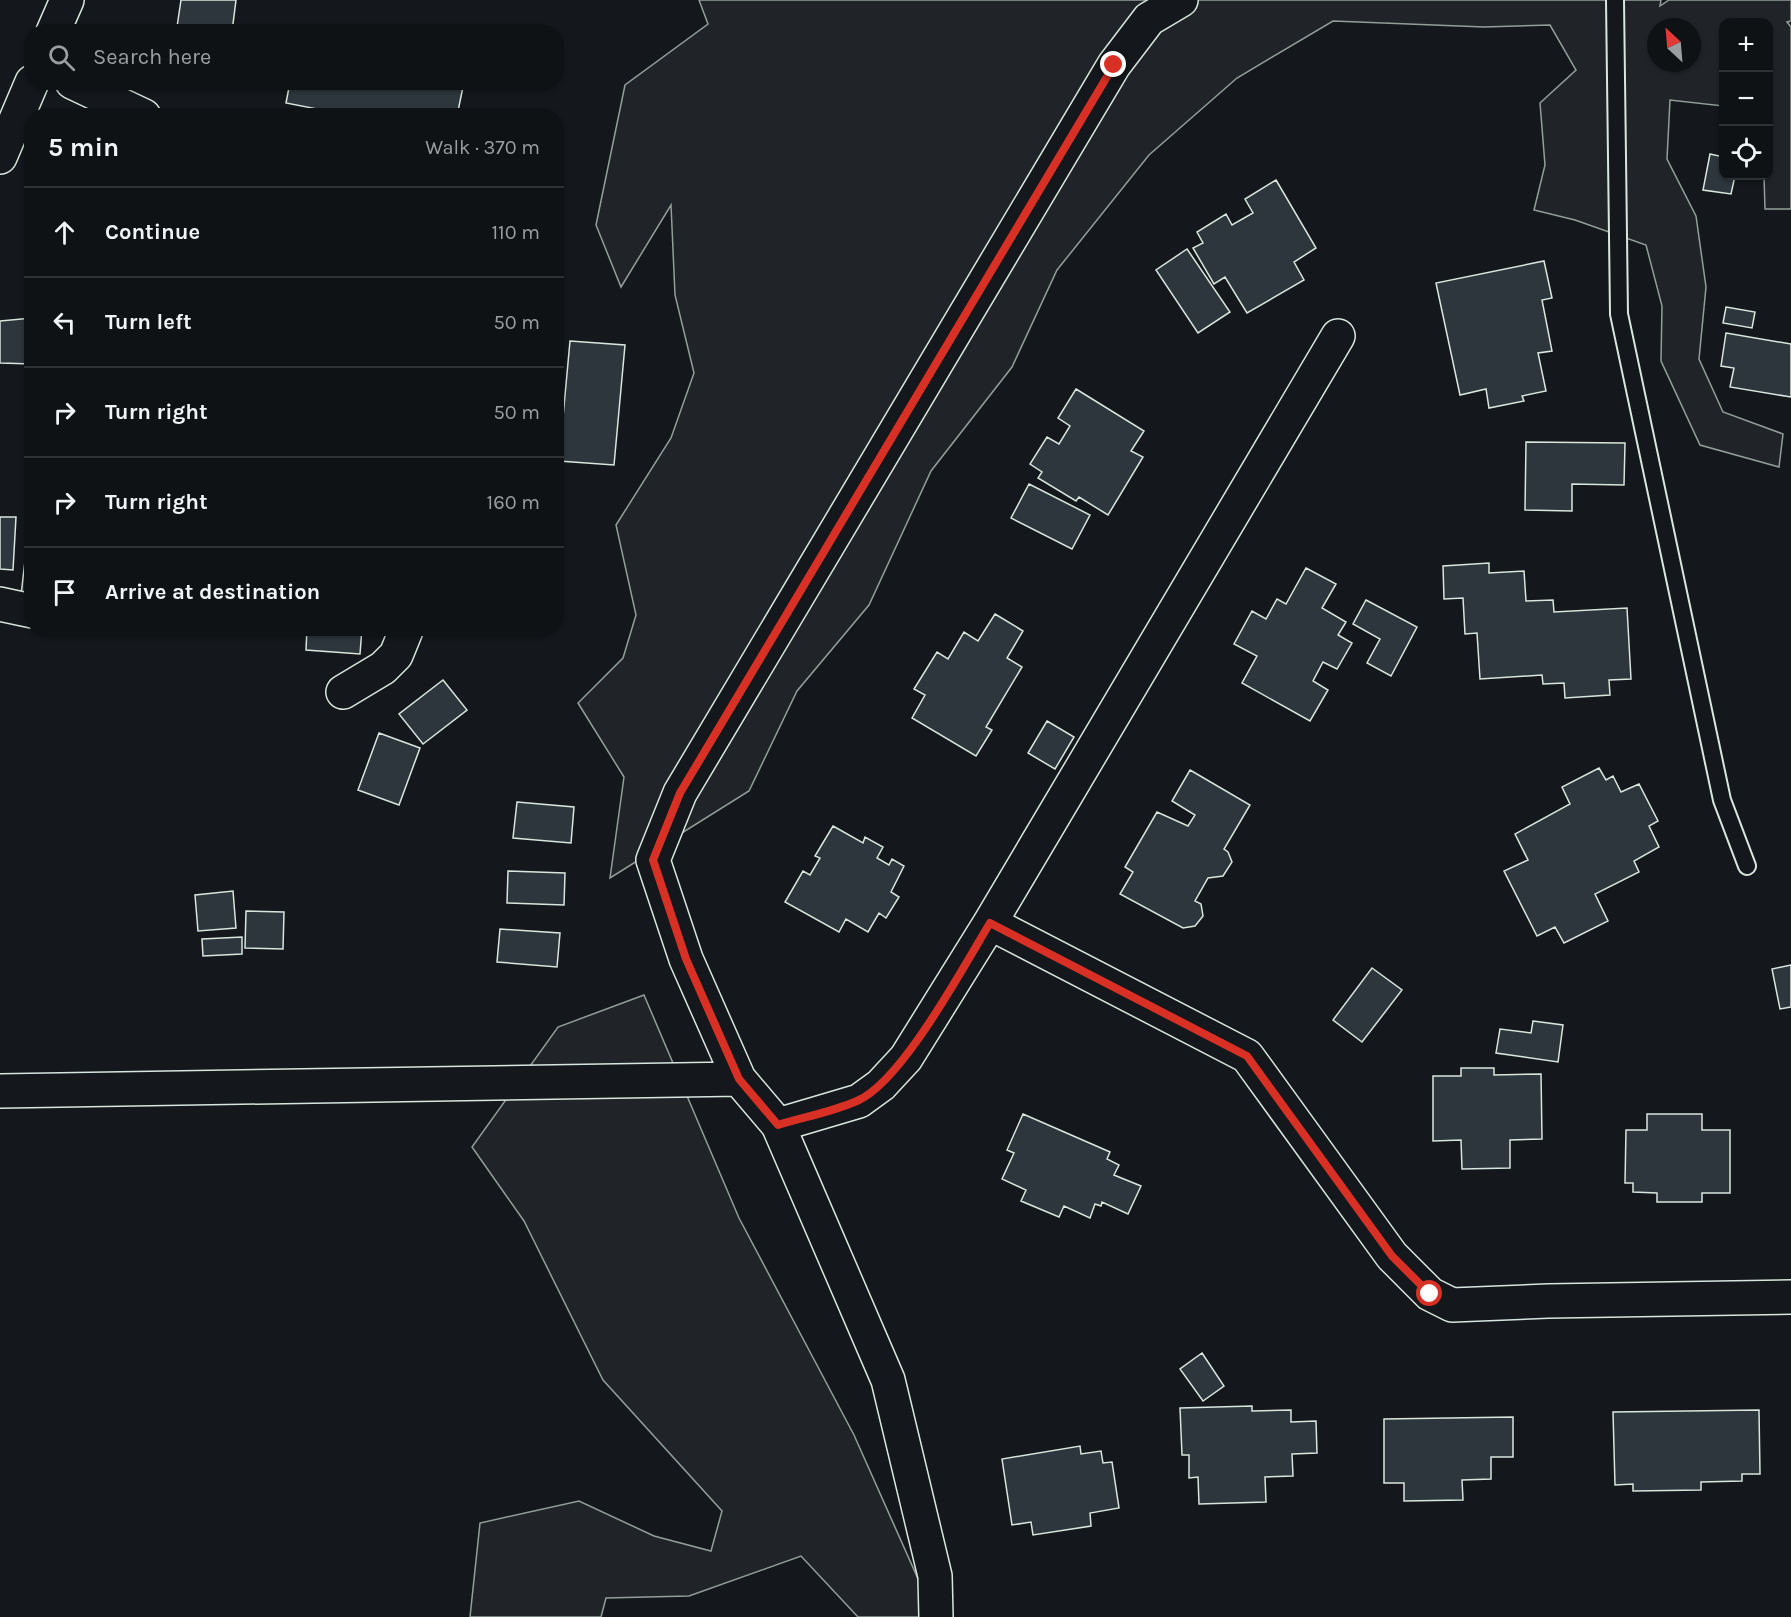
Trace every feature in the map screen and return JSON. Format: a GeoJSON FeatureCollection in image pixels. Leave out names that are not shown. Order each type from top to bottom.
{"type":"FeatureCollection","features":[{"type":"Feature","properties":{"kind":"street"},"geometry":{"type":"LineString","coordinates":[[56,24],[67,0]]}},
{"type":"Feature","properties":{"kind":"street"},"geometry":{"type":"LineString","coordinates":[[936,1617],[935,1576],[888,1380],[778,1125],[739,1079],[686,959],[653,860],[680,793],[1114,65],[1149,19],[1181,0]]}},
{"type":"Feature","properties":{"kind":"street"},"geometry":{"type":"LineString","coordinates":[[0,157],[29,90]]}},
{"type":"Feature","properties":{"kind":"street"},"geometry":{"type":"LineString","coordinates":[[89,90],[127,108]]}},
{"type":"Feature","properties":{"kind":"street"},"geometry":{"type":"LineString","coordinates":[[778,1125],[858,1101],[881,1085],[906,1058],[990,923],[1338,336]]}},
{"type":"Feature","properties":{"kind":"street"},"geometry":{"type":"LineString","coordinates":[[0,604],[24,609]]}},
{"type":"Feature","properties":{"kind":"street"},"geometry":{"type":"LineString","coordinates":[[343,692],[383,668],[396,655],[404,636]]}},
{"type":"Feature","properties":{"kind":"street"},"geometry":{"type":"LineString","coordinates":[[990,923],[1247,1056],[1392,1256],[1430,1294],[1452,1305],[1791,1297]]}},
{"type":"Feature","properties":{"kind":"street"},"geometry":{"type":"LineString","coordinates":[[0,1091],[739,1079]]}},
{"type":"Feature","properties":{"kind":"lane"},"geometry":{"type":"LineString","coordinates":[[1615,0],[1619,314],[1722,800],[1747,866]]}},
{"type":"Feature","properties":{"kind":"shaded area"},"geometry":{"type":"Polygon","coordinates":[[[699,0],[1661,0],[1660,6],[1669,0],[1791,0],[1791,21],[1787,22],[1791,27],[1791,209],[1765,209],[1764,180],[1773,180],[1773,18],[1719,18],[1719,106],[1670,100],[1667,159],[1696,216],[1706,287],[1699,359],[1723,412],[1783,434],[1779,467],[1700,445],[1661,361],[1662,306],[1646,245],[1575,220],[1534,210],[1545,165],[1540,103],[1576,70],[1550,25],[1484,27],[1333,21],[1237,78],[1149,155],[1057,270],[1012,367],[931,471],[869,605],[797,691],[749,791],[610,878],[624,777],[578,703],[623,658],[636,615],[616,525],[671,438],[694,373],[675,295],[671,205],[621,287],[596,225],[625,85],[708,24],[699,0]]]}},
{"type":"Feature","properties":{"kind":"shaded area"},"geometry":{"type":"Polygon","coordinates":[[[644,995],[739,1218],[854,1435],[935,1617],[858,1617],[801,1556],[689,1596],[606,1598],[601,1617],[470,1617],[480,1523],[579,1501],[654,1536],[711,1551],[722,1511],[603,1380],[524,1221],[472,1147],[558,1027],[644,995]]]}},
{"type":"Feature","properties":{"kind":"building"},"geometry":{"type":"Polygon","coordinates":[[[181,0],[236,0],[233,24],[177,24],[181,0]]]}},
{"type":"Feature","properties":{"kind":"building"},"geometry":{"type":"Polygon","coordinates":[[[288,90],[462,90],[459,108],[312,108],[286,103],[288,90]]]}},
{"type":"Feature","properties":{"kind":"building"},"geometry":{"type":"Polygon","coordinates":[[[1710,154],[1719,156],[1719,180],[1734,180],[1731,194],[1703,190],[1710,154]]]}},
{"type":"Feature","properties":{"kind":"building"},"geometry":{"type":"Polygon","coordinates":[[[1276,180],[1316,248],[1294,262],[1304,280],[1247,313],[1225,277],[1214,284],[1193,248],[1203,243],[1197,232],[1226,214],[1232,225],[1253,213],[1245,199],[1276,180]]]}},
{"type":"Feature","properties":{"kind":"building"},"geometry":{"type":"Polygon","coordinates":[[[1187,249],[1230,312],[1198,333],[1156,270],[1187,249]]]}},
{"type":"Feature","properties":{"kind":"building"},"geometry":{"type":"Polygon","coordinates":[[[1544,261],[1552,298],[1542,300],[1552,351],[1538,353],[1546,391],[1522,396],[1524,401],[1489,408],[1486,389],[1460,395],[1436,283],[1544,261]]]}},
{"type":"Feature","properties":{"kind":"building"},"geometry":{"type":"Polygon","coordinates":[[[1726,307],[1755,312],[1752,328],[1723,323],[1726,307]]]}},
{"type":"Feature","properties":{"kind":"building"},"geometry":{"type":"Polygon","coordinates":[[[24,319],[24,364],[0,363],[0,321],[24,319]]]}},
{"type":"Feature","properties":{"kind":"building"},"geometry":{"type":"Polygon","coordinates":[[[1726,333],[1791,344],[1791,397],[1730,387],[1734,368],[1721,366],[1726,333]]]}},
{"type":"Feature","properties":{"kind":"building"},"geometry":{"type":"Polygon","coordinates":[[[570,341],[625,345],[614,465],[564,461],[564,406],[570,341]]]}},
{"type":"Feature","properties":{"kind":"building"},"geometry":{"type":"Polygon","coordinates":[[[1076,389],[1144,431],[1131,451],[1143,457],[1108,515],[1079,497],[1076,501],[1038,478],[1042,472],[1030,464],[1047,437],[1059,444],[1070,426],[1058,418],[1076,389]]]}},
{"type":"Feature","properties":{"kind":"building"},"geometry":{"type":"Polygon","coordinates":[[[1526,442],[1625,443],[1624,485],[1572,484],[1572,511],[1525,510],[1526,442]]]}},
{"type":"Feature","properties":{"kind":"building"},"geometry":{"type":"Polygon","coordinates":[[[1029,484],[1090,515],[1072,549],[1011,518],[1029,484]]]}},
{"type":"Feature","properties":{"kind":"building"},"geometry":{"type":"Polygon","coordinates":[[[0,517],[16,517],[13,570],[0,569],[0,517]]]}},
{"type":"Feature","properties":{"kind":"building"},"geometry":{"type":"Polygon","coordinates":[[[1489,563],[1489,573],[1524,571],[1526,601],[1553,600],[1554,612],[1627,608],[1631,679],[1609,680],[1610,695],[1565,698],[1564,683],[1543,684],[1542,675],[1480,679],[1477,633],[1465,634],[1463,598],[1444,599],[1443,566],[1489,563]]]}},
{"type":"Feature","properties":{"kind":"building"},"geometry":{"type":"Polygon","coordinates":[[[1306,568],[1336,584],[1322,608],[1346,622],[1338,635],[1352,643],[1337,669],[1323,662],[1313,681],[1328,690],[1310,721],[1242,683],[1257,656],[1234,644],[1252,611],[1266,619],[1277,599],[1286,604],[1306,568]]]}},
{"type":"Feature","properties":{"kind":"building"},"geometry":{"type":"Polygon","coordinates":[[[24,570],[24,595],[21,595],[24,570]]]}},
{"type":"Feature","properties":{"kind":"building"},"geometry":{"type":"Polygon","coordinates":[[[1366,600],[1417,627],[1391,676],[1367,663],[1380,639],[1353,624],[1366,600]]]}},
{"type":"Feature","properties":{"kind":"building"},"geometry":{"type":"Polygon","coordinates":[[[995,614],[1023,631],[1007,658],[1022,667],[986,727],[992,730],[976,756],[912,718],[925,695],[914,689],[937,652],[948,659],[964,632],[978,641],[995,614]]]}},
{"type":"Feature","properties":{"kind":"building"},"geometry":{"type":"Polygon","coordinates":[[[307,636],[361,636],[360,654],[306,650],[307,636]]]}},
{"type":"Feature","properties":{"kind":"building"},"geometry":{"type":"Polygon","coordinates":[[[443,680],[467,710],[423,744],[399,714],[443,680]]]}},
{"type":"Feature","properties":{"kind":"building"},"geometry":{"type":"Polygon","coordinates":[[[1047,721],[1074,737],[1055,769],[1028,753],[1047,721]]]}},
{"type":"Feature","properties":{"kind":"building"},"geometry":{"type":"Polygon","coordinates":[[[379,733],[420,748],[399,805],[358,790],[379,733]]]}},
{"type":"Feature","properties":{"kind":"building"},"geometry":{"type":"Polygon","coordinates":[[[1599,768],[1606,780],[1613,776],[1621,792],[1639,784],[1658,821],[1649,826],[1659,847],[1634,861],[1639,872],[1595,894],[1608,921],[1564,943],[1555,927],[1537,936],[1504,871],[1528,860],[1515,834],[1570,804],[1562,787],[1599,768]]]}},
{"type":"Feature","properties":{"kind":"building"},"geometry":{"type":"Polygon","coordinates":[[[1190,770],[1250,805],[1224,849],[1228,852],[1232,862],[1223,876],[1208,878],[1195,901],[1201,904],[1203,916],[1195,926],[1183,928],[1120,894],[1133,872],[1125,867],[1157,812],[1188,826],[1195,815],[1172,801],[1190,770]]]}},
{"type":"Feature","properties":{"kind":"building"},"geometry":{"type":"Polygon","coordinates":[[[517,802],[574,807],[571,843],[513,838],[517,802]]]}},
{"type":"Feature","properties":{"kind":"building"},"geometry":{"type":"Polygon","coordinates":[[[833,826],[863,843],[865,837],[883,847],[877,858],[889,865],[892,859],[904,866],[891,892],[899,897],[886,918],[879,913],[868,932],[846,919],[839,932],[785,902],[803,871],[810,875],[820,858],[815,856],[833,826]]]}},
{"type":"Feature","properties":{"kind":"building"},"geometry":{"type":"Polygon","coordinates":[[[508,871],[565,873],[564,905],[507,903],[508,871]]]}},
{"type":"Feature","properties":{"kind":"building"},"geometry":{"type":"Polygon","coordinates":[[[233,891],[236,928],[198,931],[195,895],[233,891]]]}},
{"type":"Feature","properties":{"kind":"building"},"geometry":{"type":"Polygon","coordinates":[[[246,911],[284,912],[283,949],[245,948],[246,911]]]}},
{"type":"Feature","properties":{"kind":"building"},"geometry":{"type":"Polygon","coordinates":[[[500,929],[560,933],[557,967],[497,962],[500,929]]]}},
{"type":"Feature","properties":{"kind":"building"},"geometry":{"type":"Polygon","coordinates":[[[242,937],[242,954],[203,956],[202,939],[242,937]]]}},
{"type":"Feature","properties":{"kind":"building"},"geometry":{"type":"Polygon","coordinates":[[[1791,965],[1791,1007],[1780,1009],[1772,969],[1791,965]]]}},
{"type":"Feature","properties":{"kind":"building"},"geometry":{"type":"Polygon","coordinates":[[[1372,968],[1402,990],[1362,1042],[1333,1020],[1372,968]]]}},
{"type":"Feature","properties":{"kind":"building"},"geometry":{"type":"Polygon","coordinates":[[[1533,1021],[1563,1025],[1558,1062],[1496,1053],[1500,1029],[1531,1033],[1533,1021]]]}},
{"type":"Feature","properties":{"kind":"building"},"geometry":{"type":"Polygon","coordinates":[[[1461,1068],[1494,1068],[1494,1075],[1541,1074],[1542,1139],[1510,1140],[1510,1168],[1462,1169],[1461,1140],[1433,1141],[1433,1076],[1461,1076],[1461,1068]]]}},
{"type":"Feature","properties":{"kind":"building"},"geometry":{"type":"Polygon","coordinates":[[[1023,1114],[1110,1152],[1107,1159],[1119,1165],[1114,1175],[1141,1186],[1128,1214],[1102,1202],[1101,1206],[1095,1204],[1090,1218],[1064,1206],[1059,1217],[1021,1201],[1026,1190],[1002,1179],[1014,1153],[1007,1150],[1023,1114]]]}},
{"type":"Feature","properties":{"kind":"building"},"geometry":{"type":"Polygon","coordinates":[[[1647,1114],[1702,1114],[1702,1130],[1730,1130],[1730,1193],[1702,1193],[1702,1202],[1657,1202],[1657,1193],[1633,1192],[1633,1183],[1625,1183],[1626,1130],[1647,1130],[1647,1114]]]}},
{"type":"Feature","properties":{"kind":"building"},"geometry":{"type":"Polygon","coordinates":[[[1202,1353],[1224,1386],[1203,1401],[1180,1369],[1202,1353]]]}},
{"type":"Feature","properties":{"kind":"building"},"geometry":{"type":"Polygon","coordinates":[[[1252,1406],[1252,1411],[1291,1410],[1291,1422],[1316,1421],[1317,1453],[1292,1454],[1293,1476],[1265,1477],[1266,1502],[1199,1504],[1198,1477],[1189,1478],[1189,1455],[1182,1455],[1180,1408],[1252,1406]]]}},
{"type":"Feature","properties":{"kind":"building"},"geometry":{"type":"Polygon","coordinates":[[[1759,1410],[1760,1474],[1742,1474],[1742,1481],[1701,1482],[1701,1490],[1633,1491],[1633,1484],[1615,1485],[1613,1412],[1759,1410]]]}},
{"type":"Feature","properties":{"kind":"building"},"geometry":{"type":"Polygon","coordinates":[[[1513,1417],[1513,1457],[1491,1457],[1491,1479],[1462,1480],[1463,1500],[1404,1501],[1404,1483],[1384,1483],[1384,1419],[1513,1417]]]}},
{"type":"Feature","properties":{"kind":"building"},"geometry":{"type":"Polygon","coordinates":[[[1080,1446],[1081,1454],[1101,1451],[1103,1463],[1112,1462],[1119,1508],[1090,1513],[1091,1526],[1033,1535],[1031,1522],[1012,1525],[1002,1459],[1080,1446]]]}},
{"type":"Feature","properties":{"kind":"route"},"geometry":{"type":"LineString","coordinates":[[1114,65],[680,793],[653,860],[686,959],[739,1079],[778,1125],[858,1101],[881,1085],[906,1058],[990,923],[1247,1056],[1392,1256],[1430,1294]]}}]}
